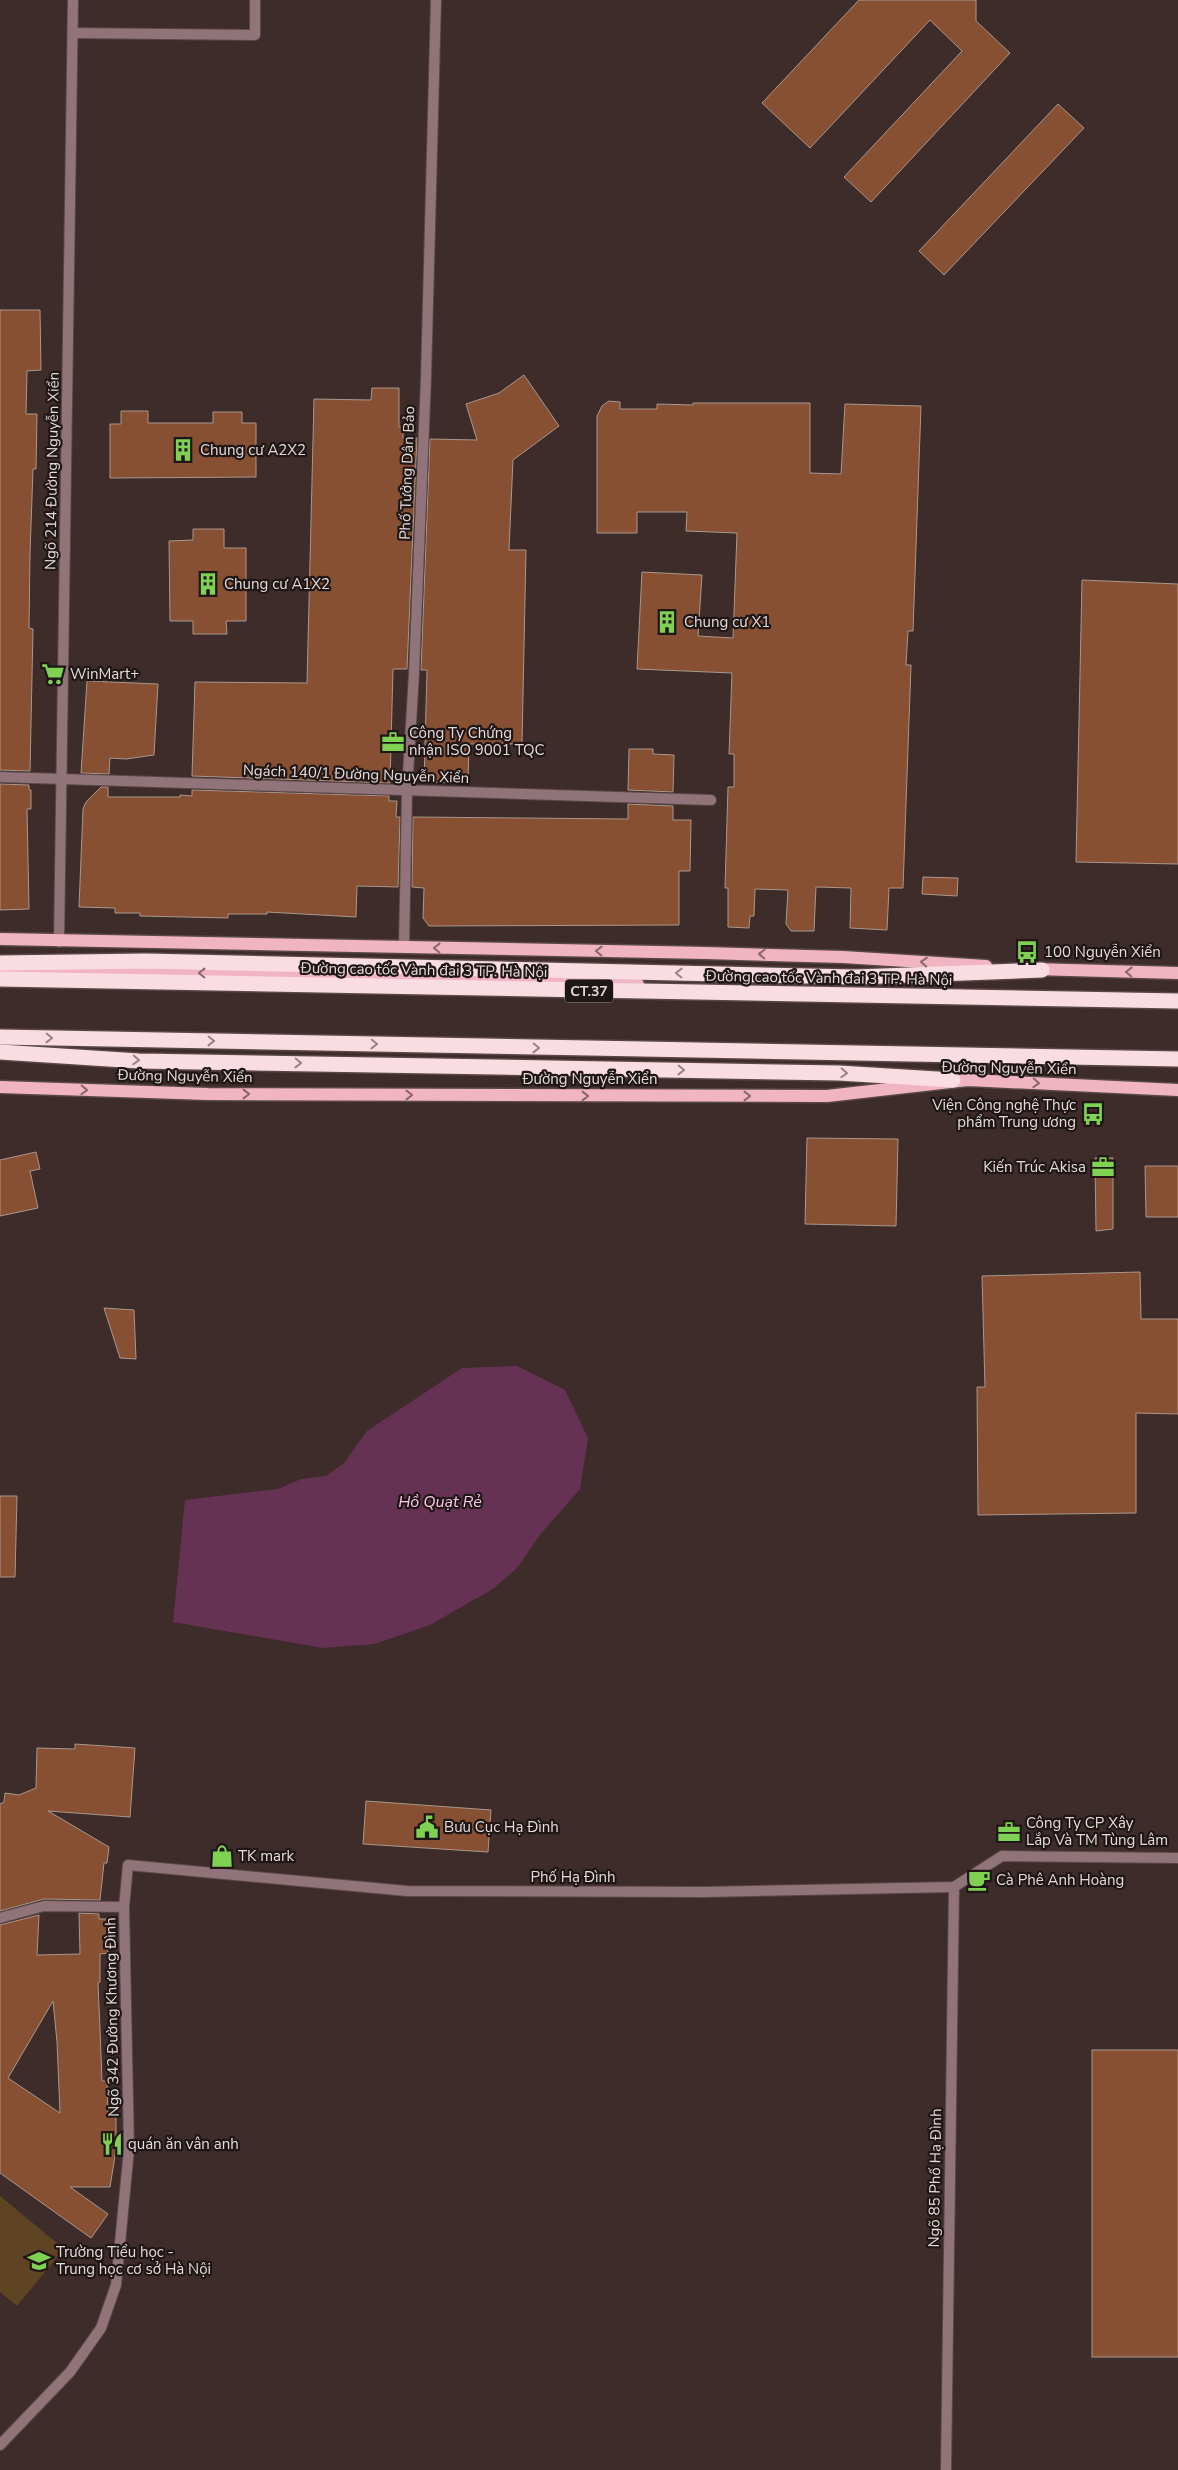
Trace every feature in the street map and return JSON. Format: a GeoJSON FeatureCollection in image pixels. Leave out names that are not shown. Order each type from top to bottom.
{"type":"FeatureCollection","features":[{"type":"Feature","properties":{"kind":"highway"},"geometry":{"type":"LineString","coordinates":[[0,963],[146,961],[855,977],[1042,970]]}},
{"type":"Feature","properties":{"kind":"highway","name":"Đường cao tốc Vành đai 3 TP. Hà Nội"},"geometry":{"type":"LineString","coordinates":[[0,979],[1178,1002]]}},
{"type":"Feature","properties":{"kind":"highway"},"geometry":{"type":"LineString","coordinates":[[0,1037],[1178,1059]]}},
{"type":"Feature","properties":{"kind":"highway"},"geometry":{"type":"LineString","coordinates":[[0,1052],[139,1061],[839,1073],[953,1080]]}},
{"type":"Feature","properties":{"kind":"main road"},"geometry":{"type":"LineString","coordinates":[[0,939],[59,942],[750,954],[843,957],[1042,970],[1178,973]]}},
{"type":"Feature","properties":{"kind":"main road"},"geometry":{"type":"LineString","coordinates":[[0,971],[277,973],[717,986],[1178,994]]}},
{"type":"Feature","properties":{"kind":"main road","name":"Đường Nguyễn Xiển"},"geometry":{"type":"LineString","coordinates":[[0,1087],[208,1094],[827,1096],[953,1080],[1178,1090]]}},
{"type":"Feature","properties":{"kind":"street","name":"Ngõ 214 Đường Nguyễn Xiển"},"geometry":{"type":"LineString","coordinates":[[59,942],[74,0]]}},
{"type":"Feature","properties":{"kind":"street"},"geometry":{"type":"LineString","coordinates":[[73,33],[256,35],[255,0]]}},
{"type":"Feature","properties":{"kind":"street","name":"Phố Tưởng Dân Bảo"},"geometry":{"type":"LineString","coordinates":[[404,948],[407,792],[414,673],[426,378],[436,0]]}},
{"type":"Feature","properties":{"kind":"street","name":"Ngách 140/1 Đường Nguyễn Xiển"},"geometry":{"type":"LineString","coordinates":[[0,777],[407,792],[711,800]]}},
{"type":"Feature","properties":{"kind":"street"},"geometry":{"type":"LineString","coordinates":[[954,1887],[1002,1856],[1178,1858]]}},
{"type":"Feature","properties":{"kind":"street","name":"Phố Hạ Đình"},"geometry":{"type":"LineString","coordinates":[[124,1907],[128,1865],[407,1891],[704,1892],[954,1887]]}},
{"type":"Feature","properties":{"kind":"street","name":"Ngõ 85 Phố Hạ Đình"},"geometry":{"type":"LineString","coordinates":[[946,2470],[954,1887]]}},
{"type":"Feature","properties":{"kind":"street"},"geometry":{"type":"LineString","coordinates":[[0,1918],[44,1906],[124,1907]]}},
{"type":"Feature","properties":{"kind":"street","name":"Ngõ 342 Đường Khương Đình"},"geometry":{"type":"LineString","coordinates":[[0,2444],[70,2372],[101,2328],[116,2285],[129,2149],[124,1907]]}},
{"type":"Feature","properties":{"kind":"shaded area"},"geometry":{"type":"Polygon","coordinates":[[[0,2196],[64,2249],[17,2306],[0,2292],[0,2196]]]}},
{"type":"Feature","properties":{"kind":"water","name":"Hồ Quạt Rẻ"},"geometry":{"type":"Polygon","coordinates":[[[517,1366],[565,1390],[588,1438],[580,1489],[539,1536],[518,1567],[493,1589],[430,1625],[374,1644],[323,1648],[173,1622],[185,1500],[278,1489],[301,1479],[326,1476],[344,1463],[367,1431],[462,1368],[517,1366]]]}},
{"type":"Feature","properties":{"kind":"building"},"geometry":{"type":"Polygon","coordinates":[[[859,0],[976,0],[976,21],[1010,53],[871,202],[844,177],[962,51],[930,20],[810,148],[762,103],[859,0]]]}},
{"type":"Feature","properties":{"kind":"building"},"geometry":{"type":"Polygon","coordinates":[[[1058,104],[1084,128],[944,275],[919,251],[1058,104]]]}},
{"type":"Feature","properties":{"kind":"building"},"geometry":{"type":"Polygon","coordinates":[[[0,310],[40,310],[41,370],[27,371],[26,414],[37,414],[36,469],[33,469],[30,554],[29,628],[33,629],[30,771],[0,770],[0,310]]]}},
{"type":"Feature","properties":{"kind":"building"},"geometry":{"type":"Polygon","coordinates":[[[524,375],[559,426],[513,460],[509,550],[526,550],[522,744],[469,744],[468,783],[424,782],[427,670],[421,670],[430,439],[477,440],[466,404],[499,393],[524,375]]]}},
{"type":"Feature","properties":{"kind":"building"},"geometry":{"type":"Polygon","coordinates":[[[372,388],[399,388],[399,427],[403,427],[403,438],[417,438],[407,669],[393,669],[390,783],[192,776],[195,682],[307,683],[314,399],[371,400],[372,388]]]}},
{"type":"Feature","properties":{"kind":"building"},"geometry":{"type":"Polygon","coordinates":[[[609,401],[620,402],[620,409],[657,409],[657,404],[810,403],[810,473],[841,474],[845,404],[921,406],[913,631],[908,631],[906,665],[911,665],[903,888],[889,888],[887,930],[850,928],[851,888],[816,887],[814,931],[791,931],[786,924],[788,890],[755,889],[754,916],[750,916],[749,928],[728,927],[728,888],[725,888],[728,787],[734,787],[734,754],[729,754],[732,673],[637,669],[642,572],[702,575],[698,636],[733,638],[737,533],[686,531],[687,512],[637,512],[637,533],[597,533],[597,416],[602,406],[609,401]]]}},
{"type":"Feature","properties":{"kind":"building","name":"Chung cư A2X2"},"geometry":{"type":"Polygon","coordinates":[[[121,411],[148,411],[148,423],[213,423],[213,412],[242,412],[242,423],[256,423],[256,477],[110,478],[110,424],[121,424],[121,411]]]}},
{"type":"Feature","properties":{"kind":"building","name":"Chung cư A1X2"},"geometry":{"type":"Polygon","coordinates":[[[193,529],[224,529],[224,548],[246,548],[246,621],[226,621],[227,634],[193,634],[193,621],[170,621],[169,541],[193,540],[193,529]]]}},
{"type":"Feature","properties":{"kind":"building"},"geometry":{"type":"Polygon","coordinates":[[[1082,580],[1178,584],[1178,864],[1076,862],[1082,580]]]}},
{"type":"Feature","properties":{"kind":"building"},"geometry":{"type":"Polygon","coordinates":[[[87,681],[158,684],[154,755],[126,759],[110,758],[109,774],[81,773],[87,681]]]}},
{"type":"Feature","properties":{"kind":"building"},"geometry":{"type":"Polygon","coordinates":[[[629,749],[653,749],[653,754],[674,755],[673,792],[628,790],[629,749]]]}},
{"type":"Feature","properties":{"kind":"building"},"geometry":{"type":"Polygon","coordinates":[[[0,784],[29,785],[29,790],[31,790],[31,809],[27,809],[29,909],[0,910],[0,784]]]}},
{"type":"Feature","properties":{"kind":"building"},"geometry":{"type":"Polygon","coordinates":[[[101,787],[108,787],[108,797],[192,796],[192,790],[389,796],[389,801],[397,801],[396,817],[400,817],[398,887],[357,886],[356,917],[267,912],[267,914],[228,914],[228,918],[140,916],[140,913],[115,913],[115,908],[79,907],[83,809],[86,802],[101,787]]]}},
{"type":"Feature","properties":{"kind":"building"},"geometry":{"type":"Polygon","coordinates":[[[628,804],[673,806],[673,820],[691,820],[690,871],[679,871],[679,925],[429,926],[423,918],[424,888],[412,887],[413,817],[628,819],[628,804]]]}},
{"type":"Feature","properties":{"kind":"building"},"geometry":{"type":"Polygon","coordinates":[[[923,877],[958,878],[957,896],[922,894],[923,877]]]}},
{"type":"Feature","properties":{"kind":"building"},"geometry":{"type":"Polygon","coordinates":[[[807,1138],[898,1139],[896,1226],[805,1224],[807,1138]]]}},
{"type":"Feature","properties":{"kind":"building"},"geometry":{"type":"Polygon","coordinates":[[[36,1152],[40,1169],[30,1171],[38,1208],[0,1216],[0,1160],[36,1152]]]}},
{"type":"Feature","properties":{"kind":"building"},"geometry":{"type":"Polygon","coordinates":[[[1095,1158],[1113,1158],[1113,1229],[1096,1231],[1095,1158]]]}},
{"type":"Feature","properties":{"kind":"building"},"geometry":{"type":"Polygon","coordinates":[[[1145,1166],[1178,1166],[1178,1217],[1146,1217],[1145,1166]]]}},
{"type":"Feature","properties":{"kind":"building"},"geometry":{"type":"Polygon","coordinates":[[[1140,1272],[1141,1319],[1178,1319],[1178,1414],[1136,1413],[1136,1513],[978,1515],[977,1387],[985,1387],[982,1276],[1140,1272]]]}},
{"type":"Feature","properties":{"kind":"building"},"geometry":{"type":"Polygon","coordinates":[[[104,1308],[134,1310],[136,1359],[120,1358],[104,1308]]]}},
{"type":"Feature","properties":{"kind":"building"},"geometry":{"type":"Polygon","coordinates":[[[0,1496],[17,1496],[15,1577],[0,1577],[0,1496]]]}},
{"type":"Feature","properties":{"kind":"building"},"geometry":{"type":"Polygon","coordinates":[[[75,1744],[135,1748],[130,1817],[48,1811],[109,1847],[107,1863],[104,1863],[100,1900],[44,1899],[0,1911],[0,1804],[4,1802],[5,1793],[19,1795],[36,1788],[37,1748],[75,1749],[75,1744]]]}},
{"type":"Feature","properties":{"kind":"building","name":"Bưu Cục Hạ Đình"},"geometry":{"type":"Polygon","coordinates":[[[366,1801],[491,1810],[488,1852],[363,1844],[366,1801]]]}},
{"type":"Feature","properties":{"kind":"building"},"geometry":{"type":"Polygon","coordinates":[[[79,1913],[99,1914],[99,1919],[108,1919],[108,1953],[100,1954],[100,1982],[98,1983],[102,2081],[107,2081],[108,2114],[116,2114],[116,2150],[110,2187],[70,2187],[108,2214],[91,2238],[0,2173],[0,1925],[39,1915],[37,1955],[80,1954],[79,1913]],[[53,2001],[8,2078],[60,2113],[53,2001]]]}},
{"type":"Feature","properties":{"kind":"building"},"geometry":{"type":"Polygon","coordinates":[[[1092,2050],[1178,2050],[1178,2357],[1092,2357],[1092,2050]]]}},
{"type":"Feature","properties":{"kind":"place","name":"Chung cư A2X2"},"geometry":{"type":"Point","coordinates":[183,450]}},
{"type":"Feature","properties":{"kind":"place","name":"Chung cư A1X2"},"geometry":{"type":"Point","coordinates":[208,584]}},
{"type":"Feature","properties":{"kind":"place","name":"Chung cư X1"},"geometry":{"type":"Point","coordinates":[667,622]}},
{"type":"Feature","properties":{"kind":"place","name":"WinMart+"},"geometry":{"type":"Point","coordinates":[53,674]}},
{"type":"Feature","properties":{"kind":"place","name":"Công Ty Chứng nhận ISO 9001 TQC"},"geometry":{"type":"Point","coordinates":[393,742]}},
{"type":"Feature","properties":{"kind":"place","name":"100 Nguyễn Xiển"},"geometry":{"type":"Point","coordinates":[1027,952]}},
{"type":"Feature","properties":{"kind":"place","name":"Viện Công nghệ Thực phẩm Trung ương"},"geometry":{"type":"Point","coordinates":[1093,1114]}},
{"type":"Feature","properties":{"kind":"place","name":"Kiến Trúc Akisa"},"geometry":{"type":"Point","coordinates":[1103,1167]}},
{"type":"Feature","properties":{"kind":"place","name":"Bưu Cục Hạ Đình"},"geometry":{"type":"Point","coordinates":[427,1827]}},
{"type":"Feature","properties":{"kind":"place","name":"Công Ty CP Xây Lắp Và TM Tùng Lâm"},"geometry":{"type":"Point","coordinates":[1009,1832]}},
{"type":"Feature","properties":{"kind":"place","name":"TK mark"},"geometry":{"type":"Point","coordinates":[222,1856]}},
{"type":"Feature","properties":{"kind":"place","name":"Cà Phê Anh Hoàng"},"geometry":{"type":"Point","coordinates":[979,1880]}},
{"type":"Feature","properties":{"kind":"place","name":"quán ăn vân anh"},"geometry":{"type":"Point","coordinates":[112,2144]}},
{"type":"Feature","properties":{"kind":"place","name":"Trường Tiểu học - Trung học cơ sở Hà Nội"},"geometry":{"type":"Point","coordinates":[39,2261]}}]}
